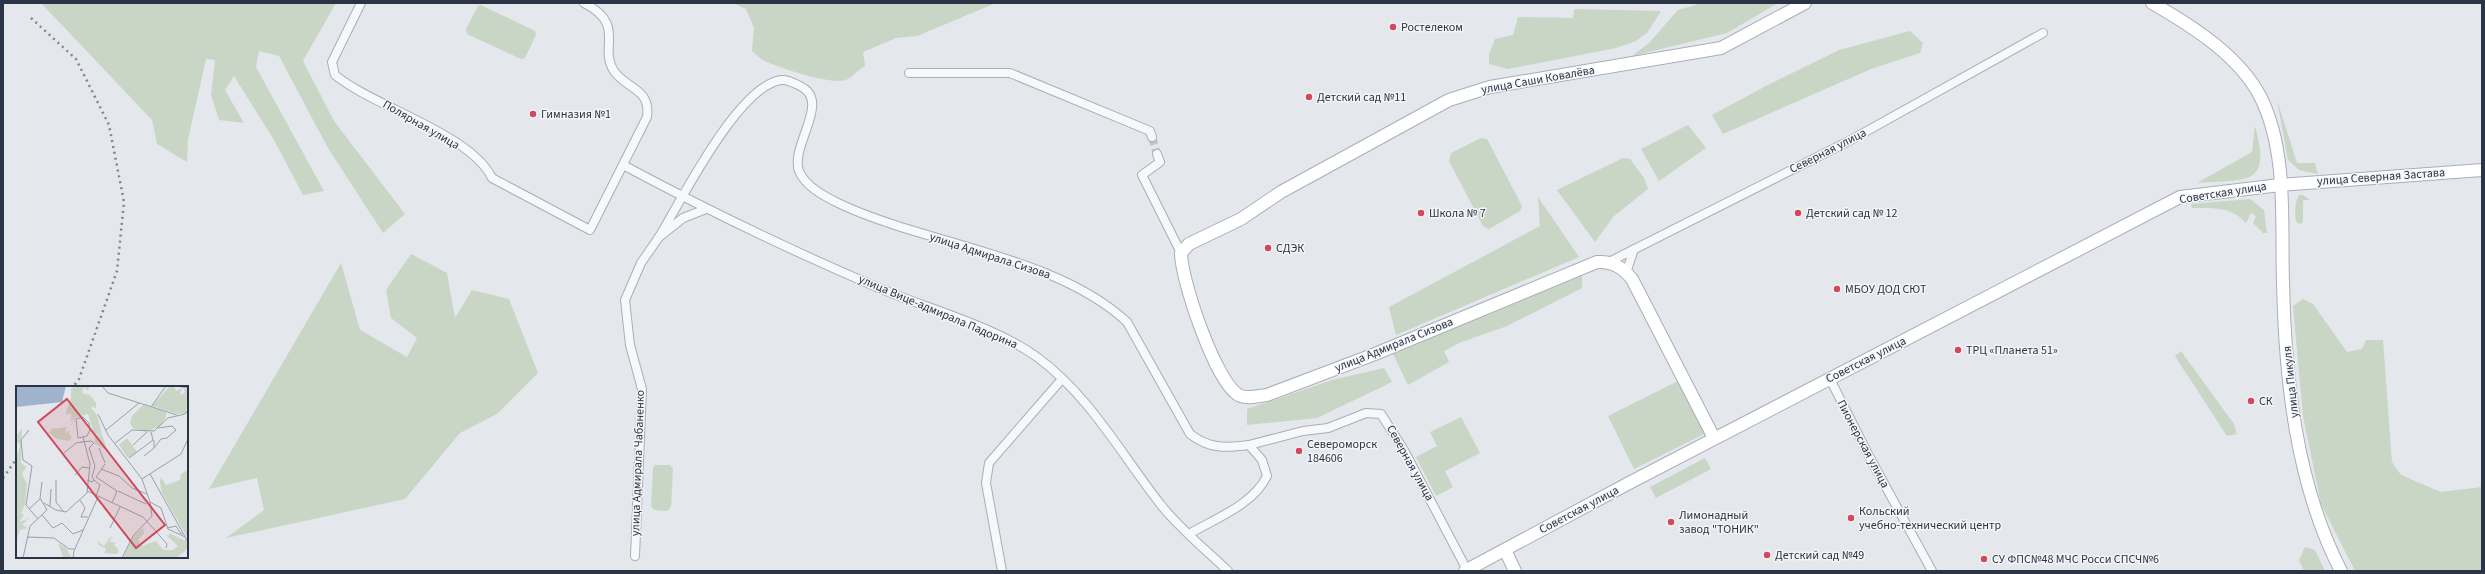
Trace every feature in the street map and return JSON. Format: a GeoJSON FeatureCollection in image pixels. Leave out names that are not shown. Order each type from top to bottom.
{"type":"FeatureCollection","features":[{"type":"Feature","properties":{"kind":"street","name":"Полярная улица"},"geometry":{"type":"LineString","coordinates":[[361,3],[332,62],[335,75],[454,141],[487,166],[492,178],[590,230],[647,118],[646,100],[614,71],[609,57],[610,32],[600,11],[584,3]]}},
{"type":"Feature","properties":{"kind":"street","name":"улица Саши Ковалёва"},"geometry":{"type":"LineString","coordinates":[[1181,253],[1189,244],[1241,219],[1281,192],[1449,100],[1490,87],[1721,48],[1805,3]]}},
{"type":"Feature","properties":{"kind":"street","name":"улица Пикуля"},"geometry":{"type":"LineString","coordinates":[[2152,3],[2180,20],[2225,53],[2250,81],[2261,98],[2269,120],[2277,156],[2280,185],[2283,284],[2292,411],[2314,504],[2341,571]]}},
{"type":"Feature","properties":{"kind":"street","name":"Северная улица"},"geometry":{"type":"LineString","coordinates":[[1609,262],[1849,141],[2043,33]]}},
{"type":"Feature","properties":{"kind":"street"},"geometry":{"type":"LineString","coordinates":[[909,73],[1010,73],[1150,131],[1152,138]]}},
{"type":"Feature","properties":{"kind":"street","name":"улица Адмирала Сизова"},"geometry":{"type":"LineString","coordinates":[[682,196],[734,116],[745,102],[779,80],[788,80],[804,88],[812,99],[813,112],[798,151],[799,170],[806,181],[818,192],[838,203],[902,229],[950,242],[1053,277],[1086,293],[1114,310],[1127,322],[1190,434],[1201,443],[1214,447],[1249,445]]}},
{"type":"Feature","properties":{"kind":"street","name":"улица Адмирала Сизова"},"geometry":{"type":"LineString","coordinates":[[1157,154],[1160,162],[1142,175],[1181,253],[1183,273],[1216,364],[1226,384],[1238,395],[1248,397],[1267,395],[1375,354],[1597,262],[1609,262]]}},
{"type":"Feature","properties":{"kind":"street"},"geometry":{"type":"LineString","coordinates":[[623,165],[706,209]]}},
{"type":"Feature","properties":{"kind":"street","name":"улица Северная Застава"},"geometry":{"type":"LineString","coordinates":[[2280,185],[2482,170]]}},
{"type":"Feature","properties":{"kind":"street","name":"Советская улица"},"geometry":{"type":"LineString","coordinates":[[1466,570],[1714,438],[2180,197],[2280,185]]}},
{"type":"Feature","properties":{"kind":"street","name":"улица Адмирала Чабаненко"},"geometry":{"type":"LineString","coordinates":[[635,556],[642,389],[630,345],[625,300],[641,263],[659,237],[682,196]]}},
{"type":"Feature","properties":{"kind":"street","name":"улица Адмирала Чабаненко"},"geometry":{"type":"LineString","coordinates":[[659,237],[683,218],[706,209]]}},
{"type":"Feature","properties":{"kind":"street","name":"улица Вице-адмирала Падорина"},"geometry":{"type":"LineString","coordinates":[[706,209],[886,291],[1016,343],[1038,358],[1088,405],[1162,506],[1228,571]]}},
{"type":"Feature","properties":{"kind":"street"},"geometry":{"type":"LineString","coordinates":[[1626,273],[1634,249]]}},
{"type":"Feature","properties":{"kind":"street"},"geometry":{"type":"LineString","coordinates":[[1609,262],[1626,273],[1714,438]]}},
{"type":"Feature","properties":{"kind":"street"},"geometry":{"type":"LineString","coordinates":[[1002,571],[986,483],[989,463],[1062,379]]}},
{"type":"Feature","properties":{"kind":"street","name":"Пионерская улица"},"geometry":{"type":"LineString","coordinates":[[1830,379],[1870,458],[1932,571]]}},
{"type":"Feature","properties":{"kind":"street","name":"Северная улица"},"geometry":{"type":"LineString","coordinates":[[1249,445],[1303,431],[1328,428],[1366,413],[1381,414],[1405,452],[1466,570]]}},
{"type":"Feature","properties":{"kind":"street"},"geometry":{"type":"LineString","coordinates":[[1189,534],[1254,495],[1264,483],[1267,476],[1262,460],[1249,445]]}},
{"type":"Feature","properties":{"kind":"street"},"geometry":{"type":"LineString","coordinates":[[1505,550],[1515,571]]}},
{"type":"Feature","properties":{"kind":"green space"},"geometry":{"type":"Polygon","coordinates":[[[41,3],[336,3],[303,61],[334,121],[405,214],[383,233],[328,148],[279,56],[259,51],[256,67],[324,191],[303,195],[274,140],[234,76],[225,90],[244,123],[219,120],[211,95],[215,60],[206,59],[188,139],[187,162],[157,144],[152,120],[41,3]]]}},
{"type":"Feature","properties":{"kind":"green space"},"geometry":{"type":"Polygon","coordinates":[[[733,3],[996,3],[917,36],[896,38],[863,52],[865,66],[848,79],[832,81],[808,76],[774,65],[765,61],[752,51],[754,28],[746,9],[733,3]]]}},
{"type":"Feature","properties":{"kind":"green space"},"geometry":{"type":"Polygon","coordinates":[[[1702,3],[1778,3],[1727,33],[1632,56],[1649,43],[1678,10],[1702,3]]]}},
{"type":"Feature","properties":{"kind":"green space"},"geometry":{"type":"Polygon","coordinates":[[[481,5],[535,31],[536,35],[525,58],[521,59],[467,34],[466,29],[478,6],[481,5]]]}},
{"type":"Feature","properties":{"kind":"green space"},"geometry":{"type":"Polygon","coordinates":[[[1574,9],[1661,11],[1647,33],[1636,41],[1616,48],[1508,69],[1489,64],[1489,54],[1495,39],[1513,35],[1518,17],[1573,18],[1574,9]]]}},
{"type":"Feature","properties":{"kind":"green space"},"geometry":{"type":"Polygon","coordinates":[[[1910,31],[1923,43],[1920,53],[1871,69],[1723,134],[1712,115],[1764,87],[1839,50],[1910,31]]]}},
{"type":"Feature","properties":{"kind":"green space"},"geometry":{"type":"Polygon","coordinates":[[[2277,100],[2297,163],[2315,163],[2318,174],[2299,170],[2288,160],[2277,100]]]}},
{"type":"Feature","properties":{"kind":"green space"},"geometry":{"type":"Polygon","coordinates":[[[1688,125],[1706,148],[1659,181],[1641,149],[1688,125]]]}},
{"type":"Feature","properties":{"kind":"green space"},"geometry":{"type":"Polygon","coordinates":[[[2255,126],[2260,160],[2257,170],[2251,176],[2230,181],[2197,183],[2252,152],[2255,126]]]}},
{"type":"Feature","properties":{"kind":"green space"},"geometry":{"type":"Polygon","coordinates":[[[1481,138],[1487,139],[1522,206],[1520,211],[1489,229],[1483,226],[1449,161],[1451,153],[1481,138]]]}},
{"type":"Feature","properties":{"kind":"green space"},"geometry":{"type":"Polygon","coordinates":[[[1623,158],[1630,159],[1644,178],[1648,189],[1614,216],[1595,242],[1557,190],[1623,158]]]}},
{"type":"Feature","properties":{"kind":"green space"},"geometry":{"type":"Polygon","coordinates":[[[2299,195],[2303,195],[2310,200],[2303,200],[2303,222],[2300,224],[2296,222],[2295,212],[2296,202],[2299,195]]]}},
{"type":"Feature","properties":{"kind":"green space"},"geometry":{"type":"Polygon","coordinates":[[[1538,197],[1579,257],[1396,335],[1389,307],[1540,226],[1538,197]]]}},
{"type":"Feature","properties":{"kind":"green space"},"geometry":{"type":"Polygon","coordinates":[[[2250,199],[2264,210],[2267,233],[2263,233],[2253,223],[2256,216],[2251,213],[2246,223],[2234,213],[2214,208],[2192,208],[2191,204],[2250,199]]]}},
{"type":"Feature","properties":{"kind":"green space"},"geometry":{"type":"Polygon","coordinates":[[[411,254],[447,273],[455,318],[472,290],[509,299],[538,373],[497,414],[460,433],[405,499],[226,538],[264,510],[257,478],[209,489],[341,263],[360,330],[407,357],[417,338],[391,318],[386,290],[411,254]]]}},
{"type":"Feature","properties":{"kind":"green space"},"geometry":{"type":"Polygon","coordinates":[[[1582,276],[1582,288],[1507,326],[1459,343],[1444,351],[1449,362],[1408,385],[1392,352],[1582,276]]]}},
{"type":"Feature","properties":{"kind":"green space"},"geometry":{"type":"Polygon","coordinates":[[[2303,299],[2313,304],[2347,352],[2362,349],[2366,340],[2383,340],[2392,462],[2401,475],[2441,492],[2482,487],[2482,571],[2355,571],[2321,504],[2303,416],[2293,306],[2303,299]]]}},
{"type":"Feature","properties":{"kind":"green space"},"geometry":{"type":"Polygon","coordinates":[[[2181,351],[2234,424],[2237,434],[2227,436],[2175,356],[2181,351]]]}},
{"type":"Feature","properties":{"kind":"green space"},"geometry":{"type":"Polygon","coordinates":[[[1384,368],[1392,382],[1317,418],[1247,425],[1247,409],[1332,380],[1384,368]]]}},
{"type":"Feature","properties":{"kind":"green space"},"geometry":{"type":"Polygon","coordinates":[[[1680,380],[1706,433],[1634,469],[1608,416],[1680,380]]]}},
{"type":"Feature","properties":{"kind":"green space"},"geometry":{"type":"Polygon","coordinates":[[[1461,417],[1480,453],[1445,471],[1453,487],[1436,496],[1416,457],[1437,446],[1430,432],[1461,417]]]}},
{"type":"Feature","properties":{"kind":"green space"},"geometry":{"type":"Polygon","coordinates":[[[1705,458],[1711,469],[1656,498],[1650,487],[1705,458]]]}},
{"type":"Feature","properties":{"kind":"green space"},"geometry":{"type":"Polygon","coordinates":[[[655,465],[670,465],[673,469],[671,507],[667,511],[654,510],[651,506],[653,468],[655,465]]]}},
{"type":"Feature","properties":{"kind":"green space"},"geometry":{"type":"Polygon","coordinates":[[[2305,547],[2315,550],[2325,571],[2304,571],[2299,560],[2305,547]]]}},
{"type":"Feature","properties":{"kind":"tunnel"},"geometry":{"type":"LineString","coordinates":[[1152,137],[1157,154]]}},
{"type":"Feature","properties":{"kind":"railway"},"geometry":{"type":"LineString","coordinates":[[31,18],[76,59],[109,125],[124,202],[117,271],[79,379],[74,386]]}},
{"type":"Feature","properties":{"kind":"railway"},"geometry":{"type":"LineString","coordinates":[[3,478],[16,459]]}},
{"type":"Feature","properties":{"kind":"place","name":"Ростелеком"},"geometry":{"type":"Point","coordinates":[1393,27]}},
{"type":"Feature","properties":{"kind":"place","name":"Детский сад №11"},"geometry":{"type":"Point","coordinates":[1309,97]}},
{"type":"Feature","properties":{"kind":"place","name":"Гимназия №1"},"geometry":{"type":"Point","coordinates":[533,114]}},
{"type":"Feature","properties":{"kind":"place","name":"Школа № 7"},"geometry":{"type":"Point","coordinates":[1421,213]}},
{"type":"Feature","properties":{"kind":"place","name":"Детский сад № 12"},"geometry":{"type":"Point","coordinates":[1798,213]}},
{"type":"Feature","properties":{"kind":"place","name":"СДЭК"},"geometry":{"type":"Point","coordinates":[1268,248]}},
{"type":"Feature","properties":{"kind":"place","name":"МБОУ ДОД СЮТ"},"geometry":{"type":"Point","coordinates":[1837,289]}},
{"type":"Feature","properties":{"kind":"place","name":"ТРЦ «Планета 51»"},"geometry":{"type":"Point","coordinates":[1958,350]}},
{"type":"Feature","properties":{"kind":"place","name":"СК"},"geometry":{"type":"Point","coordinates":[2251,401]}},
{"type":"Feature","properties":{"kind":"place","name":"Североморск 184606"},"geometry":{"type":"Point","coordinates":[1299,451]}},
{"type":"Feature","properties":{"kind":"place","name":"Кольский учебно-технический центр"},"geometry":{"type":"Point","coordinates":[1851,518]}},
{"type":"Feature","properties":{"kind":"place","name":"Лимонадный завод \"ТОНИК\""},"geometry":{"type":"Point","coordinates":[1671,522]}},
{"type":"Feature","properties":{"kind":"place","name":"Детcкий сад №49"},"geometry":{"type":"Point","coordinates":[1767,555]}},
{"type":"Feature","properties":{"kind":"place","name":"СУ ФПС№48 МЧС Росси СПСЧ№6"},"geometry":{"type":"Point","coordinates":[1984,559]}}]}
